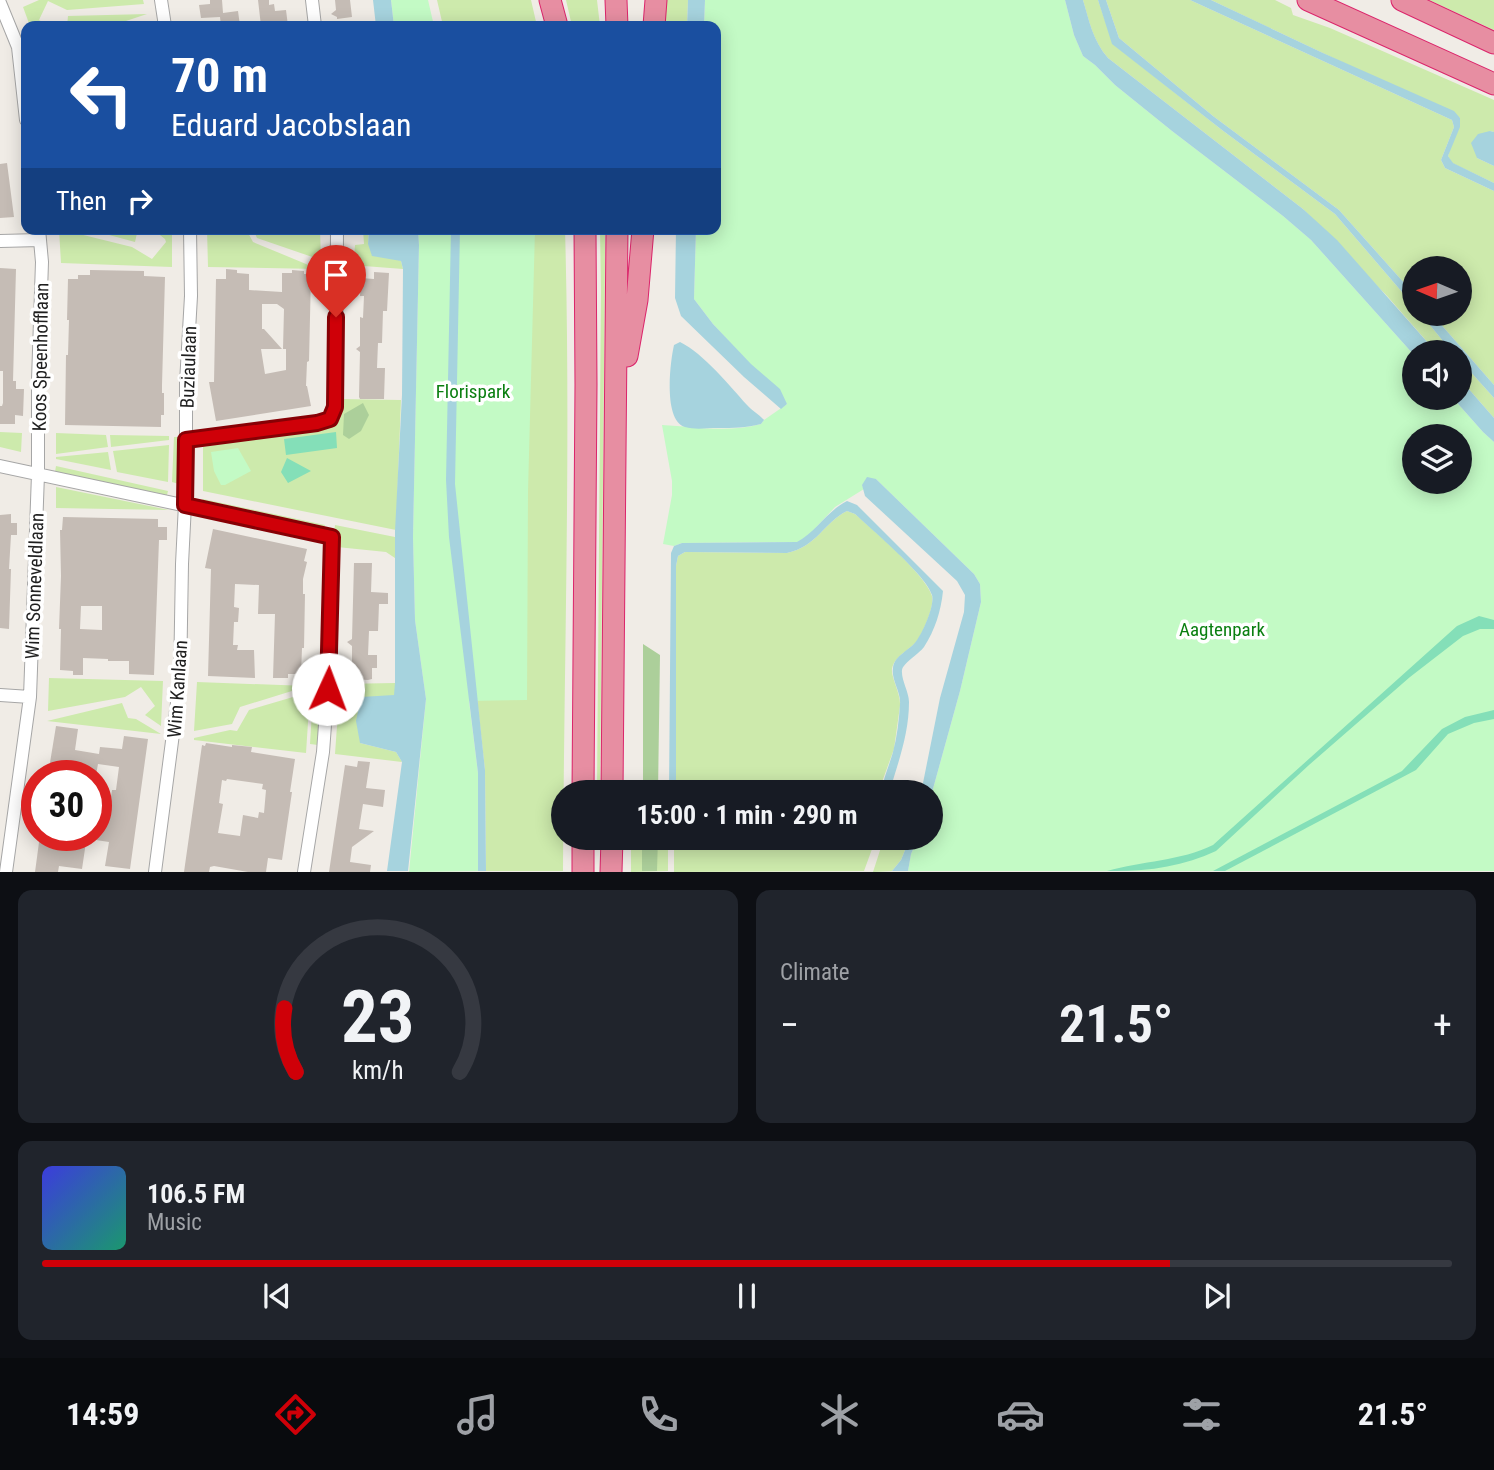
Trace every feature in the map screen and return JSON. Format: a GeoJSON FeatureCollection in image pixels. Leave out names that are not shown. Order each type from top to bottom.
{"type":"FeatureCollection","features":[{"type":"Feature","properties":{"kind":"highway"},"geometry":{"type":"LineString","coordinates":[[550,0],[556,21]]}},
{"type":"Feature","properties":{"kind":"highway"},"geometry":{"type":"LineString","coordinates":[[616,0],[617,21]]}},
{"type":"Feature","properties":{"kind":"highway"},"geometry":{"type":"LineString","coordinates":[[654,21],[656,0]]}},
{"type":"Feature","properties":{"kind":"highway"},"geometry":{"type":"LineString","coordinates":[[1308,0],[1494,84]]}},
{"type":"Feature","properties":{"kind":"highway"},"geometry":{"type":"LineString","coordinates":[[1402,0],[1494,43]]}},
{"type":"Feature","properties":{"kind":"highway"},"geometry":{"type":"LineString","coordinates":[[583,780],[585,235]]}},
{"type":"Feature","properties":{"kind":"highway"},"geometry":{"type":"LineString","coordinates":[[612,780],[617,235]]}},
{"type":"Feature","properties":{"kind":"highway"},"geometry":{"type":"LineString","coordinates":[[615,428],[637,300],[642,235]]}},
{"type":"Feature","properties":{"kind":"highway"},"geometry":{"type":"LineString","coordinates":[[583,850],[583,872]]}},
{"type":"Feature","properties":{"kind":"highway"},"geometry":{"type":"LineString","coordinates":[[611,872],[612,850]]}},
{"type":"Feature","properties":{"kind":"street"},"geometry":{"type":"LineString","coordinates":[[161,0],[164,21]]}},
{"type":"Feature","properties":{"kind":"street"},"geometry":{"type":"LineString","coordinates":[[312,0],[314,21]]}},
{"type":"Feature","properties":{"kind":"street"},"geometry":{"type":"LineString","coordinates":[[0,3],[6,33],[18,47],[21,74]]}},
{"type":"Feature","properties":{"kind":"street","name":"Koos Speenhofflaan"},"geometry":{"type":"LineString","coordinates":[[0,241],[34,235]]}},
{"type":"Feature","properties":{"kind":"street","name":"Koos Speenhofflaan"},"geometry":{"type":"LineString","coordinates":[[38,474],[42,262],[40,235]]}},
{"type":"Feature","properties":{"kind":"street","name":"Buziaulaan"},"geometry":{"type":"LineString","coordinates":[[185,505],[190,235]]}},
{"type":"Feature","properties":{"kind":"street"},"geometry":{"type":"LineString","coordinates":[[186,440],[330,419],[335,407],[337,235]]}},
{"type":"Feature","properties":{"kind":"street"},"geometry":{"type":"LineString","coordinates":[[0,466],[332,537],[328,684],[323,752],[303,872]]}},
{"type":"Feature","properties":{"kind":"street","name":"Wim Sonneveldlaan"},"geometry":{"type":"LineString","coordinates":[[6,872],[30,697],[38,474]]}},
{"type":"Feature","properties":{"kind":"street","name":"Wim Kanlaan"},"geometry":{"type":"LineString","coordinates":[[155,872],[180,680],[185,505]]}},
{"type":"Feature","properties":{"kind":"street"},"geometry":{"type":"LineString","coordinates":[[0,695],[30,697]]}},
{"type":"Feature","properties":{"kind":"green space"},"geometry":{"type":"Polygon","coordinates":[[[39,0],[143,0],[144,4],[67,10],[48,1],[41,21],[28,21],[23,7],[39,0]]]}},
{"type":"Feature","properties":{"kind":"green space"},"geometry":{"type":"Polygon","coordinates":[[[391,0],[428,0],[433,21],[393,21],[391,0]]]}},
{"type":"Feature","properties":{"kind":"green space"},"geometry":{"type":"Polygon","coordinates":[[[437,0],[531,0],[536,21],[442,21],[437,0]]]}},
{"type":"Feature","properties":{"kind":"green space"},"geometry":{"type":"Polygon","coordinates":[[[566,0],[597,0],[599,21],[571,21],[566,0]]]}},
{"type":"Feature","properties":{"kind":"green space"},"geometry":{"type":"Polygon","coordinates":[[[665,0],[688,0],[687,21],[663,21],[665,0]]]}},
{"type":"Feature","properties":{"kind":"green space","name":"Aagtenpark"},"geometry":{"type":"Polygon","coordinates":[[[705,0],[1065,0],[1074,35],[1083,56],[1172,131],[1311,240],[1402,342],[1402,410],[1464,410],[1494,442],[1494,871],[908,871],[913,850],[943,850],[943,780],[935,780],[981,602],[980,584],[974,574],[876,479],[862,485],[864,489],[835,507],[808,536],[798,542],[682,543],[674,546],[663,544],[672,481],[662,425],[712,429],[749,427],[761,424],[787,404],[713,324],[694,299],[696,235],[721,235],[721,21],[704,21],[705,0]]]}},
{"type":"Feature","properties":{"kind":"green space"},"geometry":{"type":"Polygon","coordinates":[[[1083,0],[1098,0],[1113,44],[1335,214],[1402,292],[1402,313],[1303,209],[1108,58],[1095,38],[1083,0]]]}},
{"type":"Feature","properties":{"kind":"green space"},"geometry":{"type":"Polygon","coordinates":[[[1106,0],[1190,0],[1452,120],[1454,127],[1441,160],[1445,168],[1494,191],[1494,385],[1472,360],[1472,340],[1455,340],[1442,326],[1472,326],[1472,256],[1402,256],[1402,281],[1339,210],[1213,116],[1119,38],[1106,0]]]}},
{"type":"Feature","properties":{"kind":"green space"},"geometry":{"type":"Polygon","coordinates":[[[1211,0],[1275,0],[1291,8],[1293,15],[1330,28],[1494,100],[1494,132],[1490,131],[1477,158],[1494,166],[1494,183],[1452,163],[1448,156],[1460,118],[1211,0]]]}},
{"type":"Feature","properties":{"kind":"green space"},"geometry":{"type":"Polygon","coordinates":[[[1429,0],[1494,0],[1494,30],[1429,0]]]}},
{"type":"Feature","properties":{"kind":"green space"},"geometry":{"type":"Polygon","coordinates":[[[147,14],[126,21],[68,21],[68,16],[147,14]]]}},
{"type":"Feature","properties":{"kind":"green space"},"geometry":{"type":"Polygon","coordinates":[[[59,235],[83,235],[132,247],[152,259],[166,242],[160,235],[172,235],[172,267],[61,263],[59,235]]]}},
{"type":"Feature","properties":{"kind":"green space"},"geometry":{"type":"Polygon","coordinates":[[[109,235],[137,235],[135,242],[109,235]]]}},
{"type":"Feature","properties":{"kind":"green space"},"geometry":{"type":"Polygon","coordinates":[[[207,235],[249,235],[253,242],[318,269],[208,267],[207,235]]]}},
{"type":"Feature","properties":{"kind":"green space"},"geometry":{"type":"Polygon","coordinates":[[[256,235],[320,235],[321,260],[257,238],[256,235]]]}},
{"type":"Feature","properties":{"kind":"green space"},"geometry":{"type":"Polygon","coordinates":[[[363,235],[369,235],[368,244],[401,261],[403,269],[351,265],[350,258],[354,257],[355,245],[364,244],[363,235]]]}},
{"type":"Feature","properties":{"kind":"green space","name":"Florispark"},"geometry":{"type":"Polygon","coordinates":[[[418,235],[535,235],[528,492],[527,700],[469,701],[478,773],[478,871],[409,872],[426,699],[415,620],[413,537],[418,235]]]}},
{"type":"Feature","properties":{"kind":"green space"},"geometry":{"type":"Polygon","coordinates":[[[460,235],[565,235],[567,470],[564,780],[551,780],[551,850],[563,850],[563,871],[486,871],[485,770],[470,635],[460,235]]]}},
{"type":"Feature","properties":{"kind":"green space"},"geometry":{"type":"Polygon","coordinates":[[[600,235],[605,235],[600,780],[597,780],[600,235]]]}},
{"type":"Feature","properties":{"kind":"green space"},"geometry":{"type":"Polygon","coordinates":[[[1413,326],[1431,326],[1442,340],[1426,340],[1413,326]]]}},
{"type":"Feature","properties":{"kind":"green space"},"geometry":{"type":"Polygon","coordinates":[[[1472,373],[1494,398],[1494,418],[1472,393],[1472,373]]]}},
{"type":"Feature","properties":{"kind":"green space"},"geometry":{"type":"Polygon","coordinates":[[[340,399],[401,400],[396,530],[203,491],[203,447],[336,425],[340,399]]]}},
{"type":"Feature","properties":{"kind":"green space"},"geometry":{"type":"Polygon","coordinates":[[[363,403],[369,415],[361,431],[349,439],[343,435],[344,414],[363,403]]]}},
{"type":"Feature","properties":{"kind":"green space"},"geometry":{"type":"Polygon","coordinates":[[[0,432],[22,433],[21,452],[0,447],[0,432]]]}},
{"type":"Feature","properties":{"kind":"green space"},"geometry":{"type":"Polygon","coordinates":[[[336,432],[337,448],[286,455],[284,439],[336,432]]]}},
{"type":"Feature","properties":{"kind":"green space"},"geometry":{"type":"Polygon","coordinates":[[[56,433],[106,435],[108,447],[56,454],[56,433]]]}},
{"type":"Feature","properties":{"kind":"green space"},"geometry":{"type":"Polygon","coordinates":[[[110,435],[169,436],[169,440],[111,447],[110,435]]]}},
{"type":"Feature","properties":{"kind":"green space"},"geometry":{"type":"Polygon","coordinates":[[[174,437],[181,437],[179,484],[172,482],[174,437]]]}},
{"type":"Feature","properties":{"kind":"green space"},"geometry":{"type":"Polygon","coordinates":[[[169,445],[168,482],[117,472],[113,451],[169,445]]]}},
{"type":"Feature","properties":{"kind":"green space"},"geometry":{"type":"Polygon","coordinates":[[[238,448],[251,471],[221,485],[214,471],[211,452],[238,448]]]}},
{"type":"Feature","properties":{"kind":"green space"},"geometry":{"type":"Polygon","coordinates":[[[108,452],[111,470],[56,459],[56,457],[108,452]]]}},
{"type":"Feature","properties":{"kind":"green space"},"geometry":{"type":"Polygon","coordinates":[[[287,458],[311,471],[288,483],[281,472],[287,458]]]}},
{"type":"Feature","properties":{"kind":"green space"},"geometry":{"type":"Polygon","coordinates":[[[56,466],[168,491],[167,495],[55,472],[56,466]]]}},
{"type":"Feature","properties":{"kind":"green space"},"geometry":{"type":"Polygon","coordinates":[[[56,487],[169,510],[56,508],[56,487]]]}},
{"type":"Feature","properties":{"kind":"green space"},"geometry":{"type":"Polygon","coordinates":[[[203,499],[325,525],[324,528],[202,504],[203,499]]]}},
{"type":"Feature","properties":{"kind":"green space"},"geometry":{"type":"Polygon","coordinates":[[[847,511],[855,514],[920,577],[932,596],[930,612],[919,637],[893,664],[893,677],[900,706],[894,749],[883,780],[676,780],[678,556],[685,552],[787,553],[806,545],[847,511]]]}},
{"type":"Feature","properties":{"kind":"green space"},"geometry":{"type":"Polygon","coordinates":[[[335,525],[395,537],[395,558],[386,552],[337,547],[335,525]]]}},
{"type":"Feature","properties":{"kind":"green space"},"geometry":{"type":"Polygon","coordinates":[[[1479,616],[1494,620],[1494,629],[1480,629],[1463,636],[1410,677],[1216,851],[1163,867],[1107,871],[1175,858],[1213,845],[1457,626],[1479,616]]]}},
{"type":"Feature","properties":{"kind":"green space"},"geometry":{"type":"Polygon","coordinates":[[[643,644],[660,655],[658,780],[643,780],[643,644]]]}},
{"type":"Feature","properties":{"kind":"green space"},"geometry":{"type":"Polygon","coordinates":[[[49,678],[163,681],[161,726],[145,715],[155,706],[141,687],[125,697],[48,711],[49,678]]]}},
{"type":"Feature","properties":{"kind":"green space"},"geometry":{"type":"Polygon","coordinates":[[[197,682],[308,686],[240,707],[232,724],[194,731],[197,682]]]}},
{"type":"Feature","properties":{"kind":"green space"},"geometry":{"type":"Polygon","coordinates":[[[395,683],[395,695],[360,743],[396,752],[402,762],[335,754],[340,684],[395,683]]]}},
{"type":"Feature","properties":{"kind":"green space"},"geometry":{"type":"Polygon","coordinates":[[[310,692],[306,753],[194,740],[230,730],[237,731],[249,710],[310,692]]]}},
{"type":"Feature","properties":{"kind":"green space"},"geometry":{"type":"Polygon","coordinates":[[[313,694],[321,694],[318,745],[310,744],[313,694]]]}},
{"type":"Feature","properties":{"kind":"green space"},"geometry":{"type":"Polygon","coordinates":[[[122,703],[128,718],[136,719],[161,734],[47,721],[122,703]]]}},
{"type":"Feature","properties":{"kind":"green space"},"geometry":{"type":"Polygon","coordinates":[[[1494,710],[1494,719],[1474,723],[1448,734],[1416,770],[1225,871],[1213,871],[1402,771],[1442,729],[1465,717],[1494,710]]]}},
{"type":"Feature","properties":{"kind":"green space"},"geometry":{"type":"Polygon","coordinates":[[[631,850],[668,850],[668,871],[631,872],[631,850]]]}},
{"type":"Feature","properties":{"kind":"green space"},"geometry":{"type":"Polygon","coordinates":[[[642,850],[658,850],[657,871],[642,871],[642,850]]]}},
{"type":"Feature","properties":{"kind":"green space"},"geometry":{"type":"Polygon","coordinates":[[[674,850],[872,850],[864,871],[674,872],[674,850]]]}},
{"type":"Feature","properties":{"kind":"green space"},"geometry":{"type":"Polygon","coordinates":[[[880,850],[905,850],[892,871],[873,872],[880,850]]]}},
{"type":"Feature","properties":{"kind":"water"},"geometry":{"type":"Polygon","coordinates":[[[373,0],[391,0],[393,21],[375,21],[373,0]]]}},
{"type":"Feature","properties":{"kind":"water"},"geometry":{"type":"Polygon","coordinates":[[[688,0],[705,0],[704,21],[687,21],[688,0]]]}},
{"type":"Feature","properties":{"kind":"water"},"geometry":{"type":"Polygon","coordinates":[[[1065,0],[1083,0],[1095,37],[1108,58],[1303,209],[1337,240],[1402,314],[1402,326],[1413,326],[1425,340],[1402,342],[1311,240],[1115,85],[1083,56],[1074,35],[1065,0]]]}},
{"type":"Feature","properties":{"kind":"water"},"geometry":{"type":"Polygon","coordinates":[[[1098,0],[1106,0],[1119,38],[1213,116],[1339,210],[1402,281],[1402,292],[1335,214],[1112,44],[1098,0]]]}},
{"type":"Feature","properties":{"kind":"water"},"geometry":{"type":"Polygon","coordinates":[[[1190,0],[1211,0],[1454,111],[1460,118],[1460,127],[1448,156],[1453,163],[1494,183],[1494,191],[1445,168],[1441,160],[1454,127],[1452,120],[1190,0]]]}},
{"type":"Feature","properties":{"kind":"water"},"geometry":{"type":"Polygon","coordinates":[[[1494,132],[1494,166],[1477,158],[1471,143],[1478,134],[1494,132]]]}},
{"type":"Feature","properties":{"kind":"water"},"geometry":{"type":"Polygon","coordinates":[[[369,235],[418,235],[413,537],[415,620],[426,699],[408,871],[387,871],[402,762],[396,752],[360,743],[356,721],[361,697],[394,695],[395,683],[395,531],[402,395],[403,269],[401,261],[372,256],[369,235]]]}},
{"type":"Feature","properties":{"kind":"water"},"geometry":{"type":"Polygon","coordinates":[[[451,235],[460,235],[455,484],[485,770],[486,871],[478,871],[478,773],[449,537],[446,480],[451,235]]]}},
{"type":"Feature","properties":{"kind":"water"},"geometry":{"type":"Polygon","coordinates":[[[676,235],[696,235],[694,299],[713,324],[751,364],[780,389],[787,404],[781,409],[744,377],[681,316],[675,298],[676,235]]]}},
{"type":"Feature","properties":{"kind":"water"},"geometry":{"type":"Polygon","coordinates":[[[1431,326],[1442,326],[1455,340],[1442,340],[1431,326]]]}},
{"type":"Feature","properties":{"kind":"water"},"geometry":{"type":"Polygon","coordinates":[[[680,342],[716,370],[764,420],[761,424],[740,428],[697,429],[685,427],[678,422],[671,403],[670,377],[674,345],[680,342]]]}},
{"type":"Feature","properties":{"kind":"water"},"geometry":{"type":"Polygon","coordinates":[[[1472,360],[1494,385],[1494,398],[1472,373],[1472,360]]]}},
{"type":"Feature","properties":{"kind":"water"},"geometry":{"type":"Polygon","coordinates":[[[1472,393],[1494,418],[1494,442],[1464,410],[1472,410],[1472,393]]]}},
{"type":"Feature","properties":{"kind":"water"},"geometry":{"type":"Polygon","coordinates":[[[867,477],[876,479],[974,574],[980,584],[981,602],[935,780],[924,780],[940,698],[964,612],[965,595],[957,581],[865,496],[862,485],[867,477]]]}},
{"type":"Feature","properties":{"kind":"water"},"geometry":{"type":"Polygon","coordinates":[[[847,501],[857,505],[943,591],[937,620],[928,641],[902,670],[909,698],[909,714],[893,780],[884,780],[898,728],[900,704],[893,677],[894,663],[914,644],[922,631],[930,612],[932,595],[898,553],[855,514],[847,511],[806,545],[787,553],[685,552],[678,556],[676,780],[669,780],[671,553],[674,546],[682,543],[797,542],[847,501]]]}},
{"type":"Feature","properties":{"kind":"water"},"geometry":{"type":"Polygon","coordinates":[[[905,850],[913,850],[908,871],[892,871],[905,850]]]}},
{"type":"Feature","properties":{"kind":"building"},"geometry":{"type":"Polygon","coordinates":[[[210,0],[222,0],[223,13],[238,11],[239,21],[220,21],[220,17],[201,18],[199,5],[210,4],[210,0]]]}},
{"type":"Feature","properties":{"kind":"building"},"geometry":{"type":"Polygon","coordinates":[[[258,0],[269,0],[269,5],[274,4],[275,11],[286,10],[287,21],[260,21],[258,0]]]}},
{"type":"Feature","properties":{"kind":"building"},"geometry":{"type":"Polygon","coordinates":[[[335,0],[350,0],[352,17],[337,19],[331,14],[336,10],[335,0]]]}},
{"type":"Feature","properties":{"kind":"building"},"geometry":{"type":"Polygon","coordinates":[[[7,163],[14,217],[0,218],[0,164],[7,163]]]}},
{"type":"Feature","properties":{"kind":"building"},"geometry":{"type":"Polygon","coordinates":[[[0,268],[16,269],[13,381],[16,381],[16,389],[24,389],[23,416],[15,415],[15,424],[0,424],[3,371],[0,371],[0,268]]]}},
{"type":"Feature","properties":{"kind":"building"},"geometry":{"type":"Polygon","coordinates":[[[226,269],[237,270],[237,273],[249,274],[249,290],[282,292],[282,273],[292,273],[292,270],[311,274],[306,386],[311,406],[216,421],[209,382],[214,382],[216,279],[226,279],[226,269]],[[262,304],[262,329],[282,349],[261,349],[265,374],[286,370],[286,349],[283,349],[284,309],[277,304],[262,304]]]}},
{"type":"Feature","properties":{"kind":"building"},"geometry":{"type":"Polygon","coordinates":[[[90,270],[144,271],[144,276],[165,277],[162,385],[164,415],[161,415],[161,427],[65,425],[68,279],[78,279],[78,275],[90,275],[90,270]]]}},
{"type":"Feature","properties":{"kind":"building"},"geometry":{"type":"Polygon","coordinates":[[[374,272],[389,273],[387,311],[383,311],[382,343],[378,343],[377,368],[385,368],[384,399],[360,399],[360,352],[356,349],[360,346],[360,317],[363,318],[361,278],[374,279],[374,272]]]}},
{"type":"Feature","properties":{"kind":"building"},"geometry":{"type":"Polygon","coordinates":[[[11,514],[11,523],[17,523],[17,535],[11,535],[9,569],[0,569],[0,515],[11,514]]]}},
{"type":"Feature","properties":{"kind":"building"},"geometry":{"type":"Polygon","coordinates":[[[63,517],[158,519],[158,527],[167,527],[167,540],[159,540],[154,675],[129,674],[129,661],[108,659],[83,658],[83,675],[73,675],[73,671],[60,670],[63,517]],[[81,606],[80,629],[102,630],[102,606],[81,606]]]}},
{"type":"Feature","properties":{"kind":"building"},"geometry":{"type":"Polygon","coordinates":[[[213,529],[307,549],[303,579],[304,648],[301,674],[288,674],[288,678],[273,678],[275,614],[258,614],[259,585],[235,584],[234,607],[239,608],[238,622],[234,622],[233,645],[238,645],[237,650],[254,650],[255,678],[208,676],[211,569],[205,568],[213,529]]]}},
{"type":"Feature","properties":{"kind":"building"},"geometry":{"type":"Polygon","coordinates":[[[354,563],[372,563],[371,592],[388,593],[388,604],[379,604],[378,631],[369,631],[368,655],[377,655],[377,668],[372,668],[372,679],[368,680],[352,679],[352,646],[347,642],[352,639],[354,563]]]}},
{"type":"Feature","properties":{"kind":"building"},"geometry":{"type":"Polygon","coordinates":[[[0,569],[11,569],[9,629],[0,628],[0,569]]]}},
{"type":"Feature","properties":{"kind":"building"},"geometry":{"type":"Polygon","coordinates":[[[56,726],[78,729],[75,750],[99,754],[100,747],[122,749],[124,736],[148,739],[130,869],[105,866],[108,851],[112,851],[112,790],[116,790],[119,767],[112,766],[112,760],[50,760],[56,726]]]}},
{"type":"Feature","properties":{"kind":"building"},"geometry":{"type":"Polygon","coordinates":[[[206,743],[252,747],[251,752],[295,759],[282,860],[268,858],[266,872],[214,866],[210,867],[209,872],[184,872],[202,745],[205,746],[206,743]],[[222,780],[219,803],[223,804],[218,833],[240,836],[243,815],[258,818],[259,812],[264,813],[266,790],[262,789],[263,784],[222,780]]]}},
{"type":"Feature","properties":{"kind":"building"},"geometry":{"type":"Polygon","coordinates":[[[358,761],[370,762],[366,788],[385,790],[383,807],[363,804],[359,829],[374,831],[352,847],[350,862],[371,865],[370,872],[329,872],[345,765],[357,767],[358,761]]]}},
{"type":"Feature","properties":{"kind":"building"},"geometry":{"type":"Polygon","coordinates":[[[38,851],[85,851],[82,869],[59,866],[58,872],[35,872],[38,851]]]}},
{"type":"Feature","properties":{"kind":"route"},"geometry":{"type":"LineString","coordinates":[[328,689],[332,537],[185,505],[186,440],[330,419],[335,407],[336,317]]}}]}
